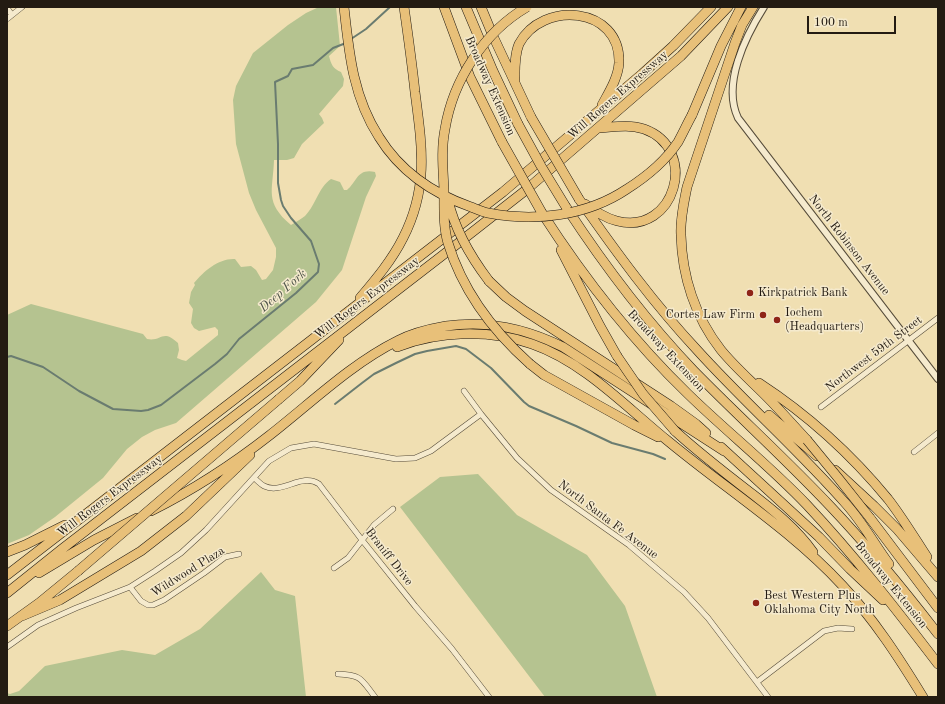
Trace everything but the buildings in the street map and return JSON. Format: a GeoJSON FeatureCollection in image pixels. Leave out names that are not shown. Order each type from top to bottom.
{"type":"FeatureCollection","features":[{"type":"Feature","properties":{"kind":"highway"},"geometry":{"type":"LineString","coordinates":[[344,7],[350,61],[356,84],[368,118],[379,138],[393,156],[428,187],[457,202],[487,213],[528,218],[560,215],[579,211],[606,201],[627,190],[646,176],[677,143],[692,115],[721,46],[741,7]]}},
{"type":"Feature","properties":{"kind":"highway"},"geometry":{"type":"LineString","coordinates":[[349,311],[395,253],[409,226],[417,202],[421,175],[422,152],[404,7]]}},
{"type":"Feature","properties":{"kind":"highway","name":"Broadway Extension"},"geometry":{"type":"LineString","coordinates":[[444,7],[470,76],[502,142],[542,213],[586,276],[622,323],[687,394],[778,476],[807,505],[856,560],[938,664]]}},
{"type":"Feature","properties":{"kind":"highway"},"geometry":{"type":"LineString","coordinates":[[481,7],[531,117],[579,199],[629,269],[692,344],[727,382],[806,459],[848,507],[930,623]]}},
{"type":"Feature","properties":{"kind":"highway"},"geometry":{"type":"LineString","coordinates":[[527,7],[503,24],[475,55],[458,85],[450,106],[442,152],[445,226],[448,242],[466,286],[477,305],[512,348],[530,364],[551,379],[668,442]]}},
{"type":"Feature","properties":{"kind":"highway","name":"Will Rogers Expressway"},"geometry":{"type":"LineString","coordinates":[[7,575],[503,192],[673,46],[711,7]]}},
{"type":"Feature","properties":{"kind":"highway","name":"Will Rogers Expressway"},"geometry":{"type":"LineString","coordinates":[[8,592],[359,319],[492,218],[681,56],[728,7]]}},
{"type":"Feature","properties":{"kind":"highway"},"geometry":{"type":"LineString","coordinates":[[753,7],[734,42],[687,187],[680,233],[682,256],[691,295],[708,332],[721,350],[807,440],[870,518],[938,608]]}},
{"type":"Feature","properties":{"kind":"highway","name":"Broadway Extension"},"geometry":{"type":"LineString","coordinates":[[466,8],[518,124],[541,166],[566,206],[605,263],[656,328],[712,389],[832,507],[868,547],[938,634]]}},
{"type":"Feature","properties":{"kind":"highway"},"geometry":{"type":"LineString","coordinates":[[515,83],[516,55],[518,45],[528,29],[539,19],[552,13],[562,11],[580,12],[595,19],[608,30],[613,38],[618,55],[619,63],[616,79],[600,110]]}},
{"type":"Feature","properties":{"kind":"highway"},"geometry":{"type":"LineString","coordinates":[[579,199],[604,217],[630,223],[646,219],[658,212],[673,192],[676,175],[675,166],[669,149],[658,136],[632,126],[598,128]]}},
{"type":"Feature","properties":{"kind":"highway"},"geometry":{"type":"LineString","coordinates":[[443,175],[449,206],[459,233],[474,262],[489,281],[506,297],[525,311],[671,406],[696,424],[813,532],[906,622]]}},
{"type":"Feature","properties":{"kind":"highway"},"geometry":{"type":"LineString","coordinates":[[542,213],[617,356],[659,414],[695,450],[784,520],[804,539],[821,563]]}},
{"type":"Feature","properties":{"kind":"highway"},"geometry":{"type":"LineString","coordinates":[[7,626],[22,616],[78,571],[300,381],[359,319]]}},
{"type":"Feature","properties":{"kind":"highway"},"geometry":{"type":"LineString","coordinates":[[8,592],[94,540],[173,500],[199,484],[269,435],[318,395],[369,357],[414,333],[440,327],[464,324],[483,324],[517,329],[534,334],[563,347],[724,451]]}},
{"type":"Feature","properties":{"kind":"highway"},"geometry":{"type":"LineString","coordinates":[[369,357],[418,340],[452,334],[481,334],[514,339],[532,344],[563,358],[589,376],[640,416],[668,442],[821,563],[870,618],[890,645],[923,697]]}},
{"type":"Feature","properties":{"kind":"highway"},"geometry":{"type":"LineString","coordinates":[[743,373],[779,396],[811,421],[854,461],[888,500],[938,574]]}},
{"type":"Feature","properties":{"kind":"highway"},"geometry":{"type":"LineString","coordinates":[[727,382],[769,414],[855,488],[897,529],[938,577]]}},
{"type":"Feature","properties":{"kind":"highway"},"geometry":{"type":"LineString","coordinates":[[22,616],[60,600],[141,551],[186,516],[269,435]]}},
{"type":"Feature","properties":{"kind":"highway"},"geometry":{"type":"LineString","coordinates":[[7,552],[25,545],[87,513]]}},
{"type":"Feature","properties":{"kind":"street"},"geometry":{"type":"LineString","coordinates":[[7,19],[22,7]]}},
{"type":"Feature","properties":{"kind":"street","name":"North Robinson Avenue"},"geometry":{"type":"LineString","coordinates":[[764,7],[744,44],[738,62],[733,84],[732,102],[735,111],[742,125],[938,379]]}},
{"type":"Feature","properties":{"kind":"street"},"geometry":{"type":"LineString","coordinates":[[7,8],[12,15]]}},
{"type":"Feature","properties":{"kind":"street","name":"Northwest 59th Street"},"geometry":{"type":"LineString","coordinates":[[821,407],[938,318]]}},
{"type":"Feature","properties":{"kind":"street","name":"North Santa Fe Avenue"},"geometry":{"type":"LineString","coordinates":[[464,391],[517,458],[551,490],[629,545],[684,592],[708,618],[768,697]]}},
{"type":"Feature","properties":{"kind":"street"},"geometry":{"type":"LineString","coordinates":[[7,647],[38,625],[130,586],[155,572],[181,553],[206,530],[269,461],[292,448],[314,444],[396,459],[415,458],[431,451],[481,414]]}},
{"type":"Feature","properties":{"kind":"street"},"geometry":{"type":"LineString","coordinates":[[914,452],[938,433]]}},
{"type":"Feature","properties":{"kind":"street","name":"Braniff Drive"},"geometry":{"type":"LineString","coordinates":[[254,478],[263,486],[274,489],[301,481],[315,481],[319,484],[362,540],[452,649],[489,697]]}},
{"type":"Feature","properties":{"kind":"street"},"geometry":{"type":"LineString","coordinates":[[334,568],[348,558],[374,525],[393,510]]}},
{"type":"Feature","properties":{"kind":"street","name":"Wildwood Plaza"},"geometry":{"type":"LineString","coordinates":[[130,586],[141,601],[148,605],[153,605],[164,600],[193,581],[225,557],[239,554]]}},
{"type":"Feature","properties":{"kind":"street"},"geometry":{"type":"LineString","coordinates":[[757,682],[824,631],[838,628],[852,628]]}},
{"type":"Feature","properties":{"kind":"street"},"geometry":{"type":"LineString","coordinates":[[338,674],[352,675],[360,678],[375,697]]}},
{"type":"Feature","properties":{"kind":"green space"},"geometry":{"type":"Polygon","coordinates":[[[319,7],[336,7],[340,46],[329,56],[333,66],[341,72],[344,79],[343,86],[319,114],[324,123],[302,144],[294,158],[287,160],[274,160],[272,196],[277,210],[291,225],[309,212],[323,187],[331,179],[340,182],[344,190],[347,190],[358,176],[364,172],[375,172],[376,176],[366,197],[342,270],[316,302],[176,423],[155,430],[142,437],[127,449],[103,478],[55,517],[29,535],[7,544],[7,315],[31,304],[143,334],[147,339],[156,339],[162,336],[169,336],[178,343],[179,350],[177,358],[186,361],[218,335],[218,330],[215,327],[199,331],[194,328],[191,323],[193,309],[189,303],[191,292],[195,285],[194,283],[212,266],[229,259],[235,259],[241,267],[251,266],[256,270],[262,280],[266,279],[273,270],[276,257],[276,248],[256,210],[249,193],[236,144],[233,100],[236,86],[253,53],[288,25],[306,13],[319,7]]]}},
{"type":"Feature","properties":{"kind":"green space"},"geometry":{"type":"Polygon","coordinates":[[[478,474],[517,515],[587,555],[625,606],[657,697],[545,697],[400,507],[440,477],[478,474]]]}},
{"type":"Feature","properties":{"kind":"green space"},"geometry":{"type":"Polygon","coordinates":[[[261,572],[275,590],[295,596],[306,697],[7,697],[7,693],[10,694],[19,691],[45,666],[122,650],[155,655],[200,629],[261,572]]]}},
{"type":"Feature","properties":{"kind":"waterway","name":"Deep Fork"},"geometry":{"type":"LineString","coordinates":[[351,39],[366,29],[390,7]]}},
{"type":"Feature","properties":{"kind":"waterway","name":"Deep Fork"},"geometry":{"type":"LineString","coordinates":[[7,357],[11,356],[43,367],[79,391],[113,409],[148,410],[161,405],[215,364],[227,354],[239,339],[296,293],[318,272],[319,264],[311,241],[291,218],[281,200],[278,183],[275,82],[288,76],[292,69],[313,65],[333,48],[346,43]]}},
{"type":"Feature","properties":{"kind":"waterway"},"geometry":{"type":"LineString","coordinates":[[335,404],[374,374],[396,363],[415,354],[456,346],[466,349],[491,368],[529,406],[612,443],[653,454],[665,459]]}},
{"type":"Feature","properties":{"kind":"place","name":"Kirkpatrick Bank"},"geometry":{"type":"Point","coordinates":[750,293]}},
{"type":"Feature","properties":{"kind":"place","name":"Cortes Law Firm"},"geometry":{"type":"Point","coordinates":[763,315]}},
{"type":"Feature","properties":{"kind":"place","name":"Iochem (Headquarters)"},"geometry":{"type":"Point","coordinates":[777,320]}},
{"type":"Feature","properties":{"kind":"place","name":"Best Western Plus Oklahoma City North"},"geometry":{"type":"Point","coordinates":[756,603]}}]}
